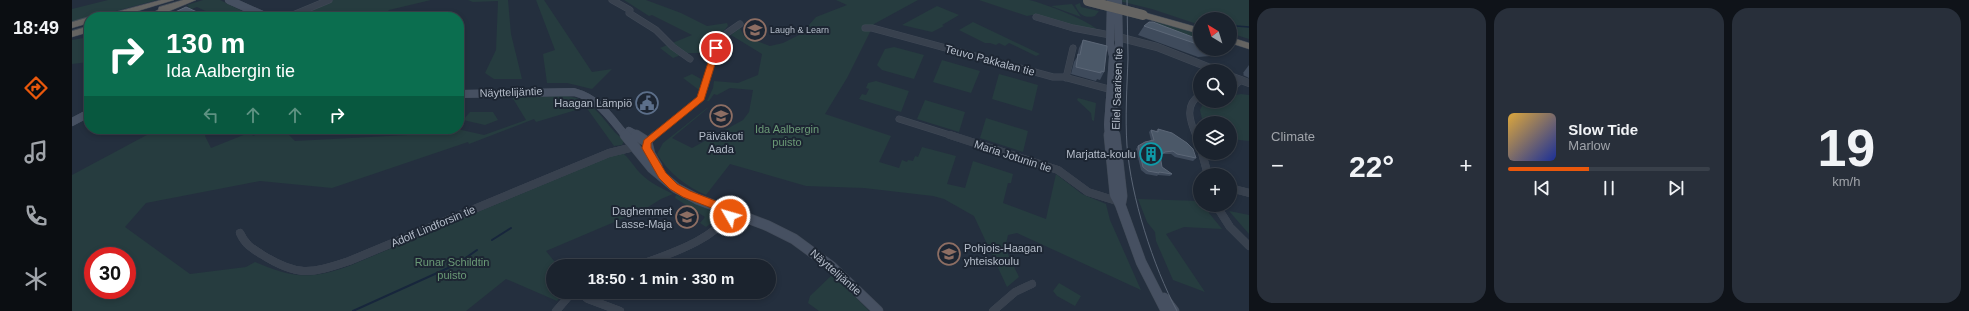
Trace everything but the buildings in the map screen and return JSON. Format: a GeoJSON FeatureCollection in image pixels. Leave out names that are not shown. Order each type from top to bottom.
{"type":"FeatureCollection","features":[{"type":"Feature","properties":{"kind":"highway"},"geometry":{"type":"LineString","coordinates":[[135,12],[170,0]]}},
{"type":"Feature","properties":{"kind":"highway"},"geometry":{"type":"LineString","coordinates":[[138,12],[193,0]]}},
{"type":"Feature","properties":{"kind":"highway"},"geometry":{"type":"LineString","coordinates":[[161,12],[193,0]]}},
{"type":"Feature","properties":{"kind":"highway"},"geometry":{"type":"LineString","coordinates":[[1087,0],[1193,25]]}},
{"type":"Feature","properties":{"kind":"highway"},"geometry":{"type":"LineString","coordinates":[[1103,0],[1193,29]]}},
{"type":"Feature","properties":{"kind":"highway"},"geometry":{"type":"LineString","coordinates":[[72,26],[84,22]]}},
{"type":"Feature","properties":{"kind":"highway"},"geometry":{"type":"LineString","coordinates":[[72,35],[84,31]]}},
{"type":"Feature","properties":{"kind":"highway"},"geometry":{"type":"LineString","coordinates":[[72,35],[84,34]]}},
{"type":"Feature","properties":{"kind":"highway"},"geometry":{"type":"LineString","coordinates":[[1237,38],[1249,42]]}},
{"type":"Feature","properties":{"kind":"highway"},"geometry":{"type":"LineString","coordinates":[[1237,42],[1249,46]]}},
{"type":"Feature","properties":{"kind":"main road","name":"Eliel Saarisen tie"},"geometry":{"type":"LineString","coordinates":[[1111,0],[1114,38]]}},
{"type":"Feature","properties":{"kind":"main road","name":"Eliel Saarisen tie"},"geometry":{"type":"LineString","coordinates":[[1118,0],[1114,38],[1113,90],[1114,127],[1122,196],[1120,202],[1129,232],[1155,293],[1166,311]]}},
{"type":"Feature","properties":{"kind":"main road"},"geometry":{"type":"LineString","coordinates":[[232,2],[253,11]]}},
{"type":"Feature","properties":{"kind":"main road","name":"Näyttelijäntie"},"geometry":{"type":"LineString","coordinates":[[464,94],[578,92],[589,95],[596,100],[620,128],[640,145],[650,166],[673,186],[686,194],[779,231],[808,247],[836,269],[878,311]]}},
{"type":"Feature","properties":{"kind":"main road"},"geometry":{"type":"LineString","coordinates":[[72,122],[84,116]]}},
{"type":"Feature","properties":{"kind":"main road"},"geometry":{"type":"LineString","coordinates":[[72,126],[84,120]]}},
{"type":"Feature","properties":{"kind":"main road","name":"Eliel Saarisen tie"},"geometry":{"type":"LineString","coordinates":[[1151,281],[1174,311]]}},
{"type":"Feature","properties":{"kind":"street"},"geometry":{"type":"LineString","coordinates":[[300,12],[329,0]]}},
{"type":"Feature","properties":{"kind":"street"},"geometry":{"type":"LineString","coordinates":[[612,0],[656,30],[673,47],[690,60]]}},
{"type":"Feature","properties":{"kind":"street"},"geometry":{"type":"LineString","coordinates":[[1036,17],[1084,31],[1170,52],[1200,64]]}},
{"type":"Feature","properties":{"kind":"street"},"geometry":{"type":"LineString","coordinates":[[640,145],[701,98],[717,46],[727,33],[740,24]]}},
{"type":"Feature","properties":{"kind":"street","name":"Teuvo Pakkalan tie"},"geometry":{"type":"LineString","coordinates":[[865,28],[1053,77],[1066,78],[1113,90]]}},
{"type":"Feature","properties":{"kind":"street"},"geometry":{"type":"LineString","coordinates":[[1066,78],[1073,48]]}},
{"type":"Feature","properties":{"kind":"street"},"geometry":{"type":"LineString","coordinates":[[1237,78],[1249,83]]}},
{"type":"Feature","properties":{"kind":"street"},"geometry":{"type":"LineString","coordinates":[[1237,85],[1242,80]]}},
{"type":"Feature","properties":{"kind":"street"},"geometry":{"type":"LineString","coordinates":[[1193,99],[1191,100],[1188,108],[1193,124]]}},
{"type":"Feature","properties":{"kind":"street","name":"Maria Jotunin tie"},"geometry":{"type":"LineString","coordinates":[[899,119],[1058,170],[1088,192],[1120,202]]}},
{"type":"Feature","properties":{"kind":"street","name":"Adolf Lindforsin tie"},"geometry":{"type":"LineString","coordinates":[[240,233],[244,242],[281,267],[296,271],[323,270],[349,261],[609,153],[640,145]]}},
{"type":"Feature","properties":{"kind":"street"},"geometry":{"type":"LineString","coordinates":[[1237,190],[1249,193]]}},
{"type":"Feature","properties":{"kind":"street"},"geometry":{"type":"LineString","coordinates":[[652,259],[706,236],[725,224],[733,212]]}},
{"type":"Feature","properties":{"kind":"street"},"geometry":{"type":"LineString","coordinates":[[1220,212],[1234,233],[1249,246]]}},
{"type":"Feature","properties":{"kind":"street"},"geometry":{"type":"LineString","coordinates":[[993,311],[1015,292],[1032,284]]}},
{"type":"Feature","properties":{"kind":"street"},"geometry":{"type":"LineString","coordinates":[[556,311],[566,299]]}},
{"type":"Feature","properties":{"kind":"street"},"geometry":{"type":"LineString","coordinates":[[588,299],[620,311]]}},
{"type":"Feature","properties":{"kind":"green space"},"geometry":{"type":"Polygon","coordinates":[[[108,0],[157,0],[113,12],[84,12],[84,20],[72,23],[72,9],[108,0]]]}},
{"type":"Feature","properties":{"kind":"green space"},"geometry":{"type":"Polygon","coordinates":[[[203,0],[220,0],[244,12],[208,12],[197,7],[184,12],[176,12],[189,7],[187,5],[203,0]]]}},
{"type":"Feature","properties":{"kind":"green space"},"geometry":{"type":"Polygon","coordinates":[[[333,0],[431,0],[389,10],[387,12],[304,12],[333,0]]]}},
{"type":"Feature","properties":{"kind":"green space"},"geometry":{"type":"Polygon","coordinates":[[[468,0],[508,0],[511,34],[522,79],[494,79],[485,73],[496,50],[498,1],[473,2],[468,0]]]}},
{"type":"Feature","properties":{"kind":"green space"},"geometry":{"type":"Polygon","coordinates":[[[536,0],[544,0],[592,72],[612,69],[592,89],[567,83],[547,83],[543,54],[555,50],[536,0]]]}},
{"type":"Feature","properties":{"kind":"green space"},"geometry":{"type":"Polygon","coordinates":[[[624,0],[646,0],[681,13],[707,26],[727,23],[728,26],[706,53],[686,53],[673,58],[660,48],[692,35],[652,15],[649,16],[624,0]]]}},
{"type":"Feature","properties":{"kind":"green space","name":"Ida Aalbergin puisto"},"geometry":{"type":"Polygon","coordinates":[[[836,0],[918,0],[874,24],[847,78],[825,114],[891,136],[879,162],[899,168],[902,160],[907,162],[908,160],[913,161],[915,156],[918,157],[922,147],[956,156],[947,184],[965,188],[973,161],[1013,174],[1011,183],[1008,183],[1003,203],[1046,219],[1056,174],[1082,194],[1106,204],[1110,220],[1141,290],[1017,233],[1008,235],[1005,248],[1019,277],[1007,287],[974,216],[944,199],[933,196],[864,188],[806,186],[730,164],[706,195],[684,183],[672,173],[657,154],[663,143],[707,108],[672,138],[692,148],[743,120],[749,112],[753,90],[730,88],[717,95],[714,94],[709,101],[707,101],[713,88],[714,81],[738,83],[758,75],[762,54],[731,35],[740,28],[744,36],[770,46],[783,43],[801,34],[816,17],[847,5],[836,0]]]}},
{"type":"Feature","properties":{"kind":"green space"},"geometry":{"type":"Polygon","coordinates":[[[979,0],[1029,0],[1055,8],[1087,23],[1098,31],[1078,28],[1032,15],[1027,16],[979,0]]]}},
{"type":"Feature","properties":{"kind":"green space"},"geometry":{"type":"Polygon","coordinates":[[[1115,0],[1249,0],[1249,39],[1237,35],[1237,12],[1193,12],[1193,23],[1152,9],[1115,0]]]}},
{"type":"Feature","properties":{"kind":"green space"},"geometry":{"type":"Polygon","coordinates":[[[1080,3],[1081,7],[1099,11],[1095,16],[1091,17],[1082,15],[1075,5],[1080,3]]]}},
{"type":"Feature","properties":{"kind":"green space"},"geometry":{"type":"Polygon","coordinates":[[[1072,4],[1081,17],[1051,6],[1072,4]]]}},
{"type":"Feature","properties":{"kind":"green space"},"geometry":{"type":"Polygon","coordinates":[[[937,6],[959,15],[942,25],[944,26],[932,32],[902,25],[937,6]]]}},
{"type":"Feature","properties":{"kind":"green space"},"geometry":{"type":"Polygon","coordinates":[[[1154,21],[1193,32],[1193,37],[1163,27],[1154,21]]]}},
{"type":"Feature","properties":{"kind":"green space"},"geometry":{"type":"Polygon","coordinates":[[[973,22],[1040,54],[1036,56],[1009,43],[1005,46],[999,43],[996,45],[985,43],[959,30],[973,22]]]}},
{"type":"Feature","properties":{"kind":"green space"},"geometry":{"type":"Polygon","coordinates":[[[84,38],[84,63],[72,64],[72,40],[84,38]]]}},
{"type":"Feature","properties":{"kind":"green space"},"geometry":{"type":"Polygon","coordinates":[[[894,47],[924,55],[914,79],[882,70],[877,65],[885,49],[894,47]]]}},
{"type":"Feature","properties":{"kind":"green space"},"geometry":{"type":"Polygon","coordinates":[[[942,60],[980,71],[971,93],[933,82],[942,60]]]}},
{"type":"Feature","properties":{"kind":"green space"},"geometry":{"type":"Polygon","coordinates":[[[692,74],[701,79],[699,90],[683,78],[692,74]]]}},
{"type":"Feature","properties":{"kind":"green space"},"geometry":{"type":"Polygon","coordinates":[[[999,74],[1038,85],[1032,111],[992,99],[999,74]]]}},
{"type":"Feature","properties":{"kind":"green space"},"geometry":{"type":"Polygon","coordinates":[[[876,81],[909,91],[901,112],[859,99],[862,94],[866,95],[869,89],[866,88],[868,83],[876,81]]]}},
{"type":"Feature","properties":{"kind":"green space"},"geometry":{"type":"Polygon","coordinates":[[[1237,95],[1249,95],[1249,141],[1237,140],[1237,116],[1201,116],[1201,108],[1237,108],[1237,95]]]}},
{"type":"Feature","properties":{"kind":"green space","name":"Runar Schildtin puisto"},"geometry":{"type":"Polygon","coordinates":[[[567,96],[577,98],[592,107],[624,141],[622,145],[614,146],[586,107],[536,122],[534,119],[469,144],[468,142],[332,188],[260,181],[146,203],[125,227],[190,274],[246,267],[255,262],[291,274],[312,275],[336,271],[349,266],[621,152],[644,177],[673,194],[661,199],[645,209],[546,251],[552,259],[546,259],[546,296],[506,279],[466,311],[72,311],[72,175],[149,134],[206,134],[205,136],[211,148],[246,134],[252,134],[253,136],[258,134],[288,134],[295,141],[426,134],[464,134],[464,131],[484,135],[526,120],[512,97],[567,96]]]}},
{"type":"Feature","properties":{"kind":"green space"},"geometry":{"type":"Polygon","coordinates":[[[1078,98],[1096,103],[1094,121],[1092,120],[1091,113],[1077,100],[1078,98]]]}},
{"type":"Feature","properties":{"kind":"green space"},"geometry":{"type":"Polygon","coordinates":[[[925,100],[965,112],[959,132],[917,119],[925,100]]]}},
{"type":"Feature","properties":{"kind":"green space"},"geometry":{"type":"Polygon","coordinates":[[[470,112],[493,112],[498,120],[485,125],[464,120],[470,112]]]}},
{"type":"Feature","properties":{"kind":"green space"},"geometry":{"type":"Polygon","coordinates":[[[986,118],[1028,131],[1023,152],[980,138],[986,118]]]}},
{"type":"Feature","properties":{"kind":"green space"},"geometry":{"type":"Polygon","coordinates":[[[676,195],[720,214],[721,216],[706,227],[700,223],[705,217],[675,198],[676,195]]]}},
{"type":"Feature","properties":{"kind":"green space"},"geometry":{"type":"Polygon","coordinates":[[[1138,199],[1193,201],[1193,212],[1209,212],[1222,229],[1184,227],[1166,234],[1205,292],[1173,280],[1156,241],[1155,232],[1147,222],[1138,199]]]}},
{"type":"Feature","properties":{"kind":"green space"},"geometry":{"type":"Polygon","coordinates":[[[1230,212],[1249,215],[1249,234],[1230,212]]]}},
{"type":"Feature","properties":{"kind":"green space"},"geometry":{"type":"Polygon","coordinates":[[[833,274],[869,311],[819,311],[808,303],[810,296],[833,274]]]}},
{"type":"Feature","properties":{"kind":"green space"},"geometry":{"type":"Polygon","coordinates":[[[1059,283],[1081,296],[1075,306],[1057,296],[1053,291],[1059,283]]]}},
{"type":"Feature","properties":{"kind":"waterway"},"geometry":{"type":"LineString","coordinates":[[1237,26],[1249,27]]}},
{"type":"Feature","properties":{"kind":"waterway"},"geometry":{"type":"LineString","coordinates":[[492,240],[511,228]]}},
{"type":"Feature","properties":{"kind":"waterway"},"geometry":{"type":"LineString","coordinates":[[353,311],[457,264],[477,250]]}},
{"type":"Feature","properties":{"kind":"tram line"},"geometry":{"type":"LineString","coordinates":[[1127,0],[1128,58],[1126,124],[1129,166],[1144,231],[1168,293],[1177,311]]}},
{"type":"Feature","properties":{"kind":"place","name":"Laugh & Learn"},"geometry":{"type":"Point","coordinates":[755,30]}},
{"type":"Feature","properties":{"kind":"place","name":"Haagan Lämpiö"},"geometry":{"type":"Point","coordinates":[647,103]}},
{"type":"Feature","properties":{"kind":"place","name":"Päiväkoti Aada"},"geometry":{"type":"Point","coordinates":[721,116]}},
{"type":"Feature","properties":{"kind":"place","name":"Marjatta-koulu"},"geometry":{"type":"Point","coordinates":[1151,154]}},
{"type":"Feature","properties":{"kind":"place","name":"Daghemmet Lasse-Maja"},"geometry":{"type":"Point","coordinates":[687,217]}},
{"type":"Feature","properties":{"kind":"place","name":"Pohjois-Haagan yhteiskoulu"},"geometry":{"type":"Point","coordinates":[949,254]}},
{"type":"Feature","properties":{"kind":"route"},"geometry":{"type":"LineString","coordinates":[[716,48],[704,93],[699,101],[647,142],[647,148],[662,176],[673,186],[686,194],[733,212],[730,216]]}}]}
